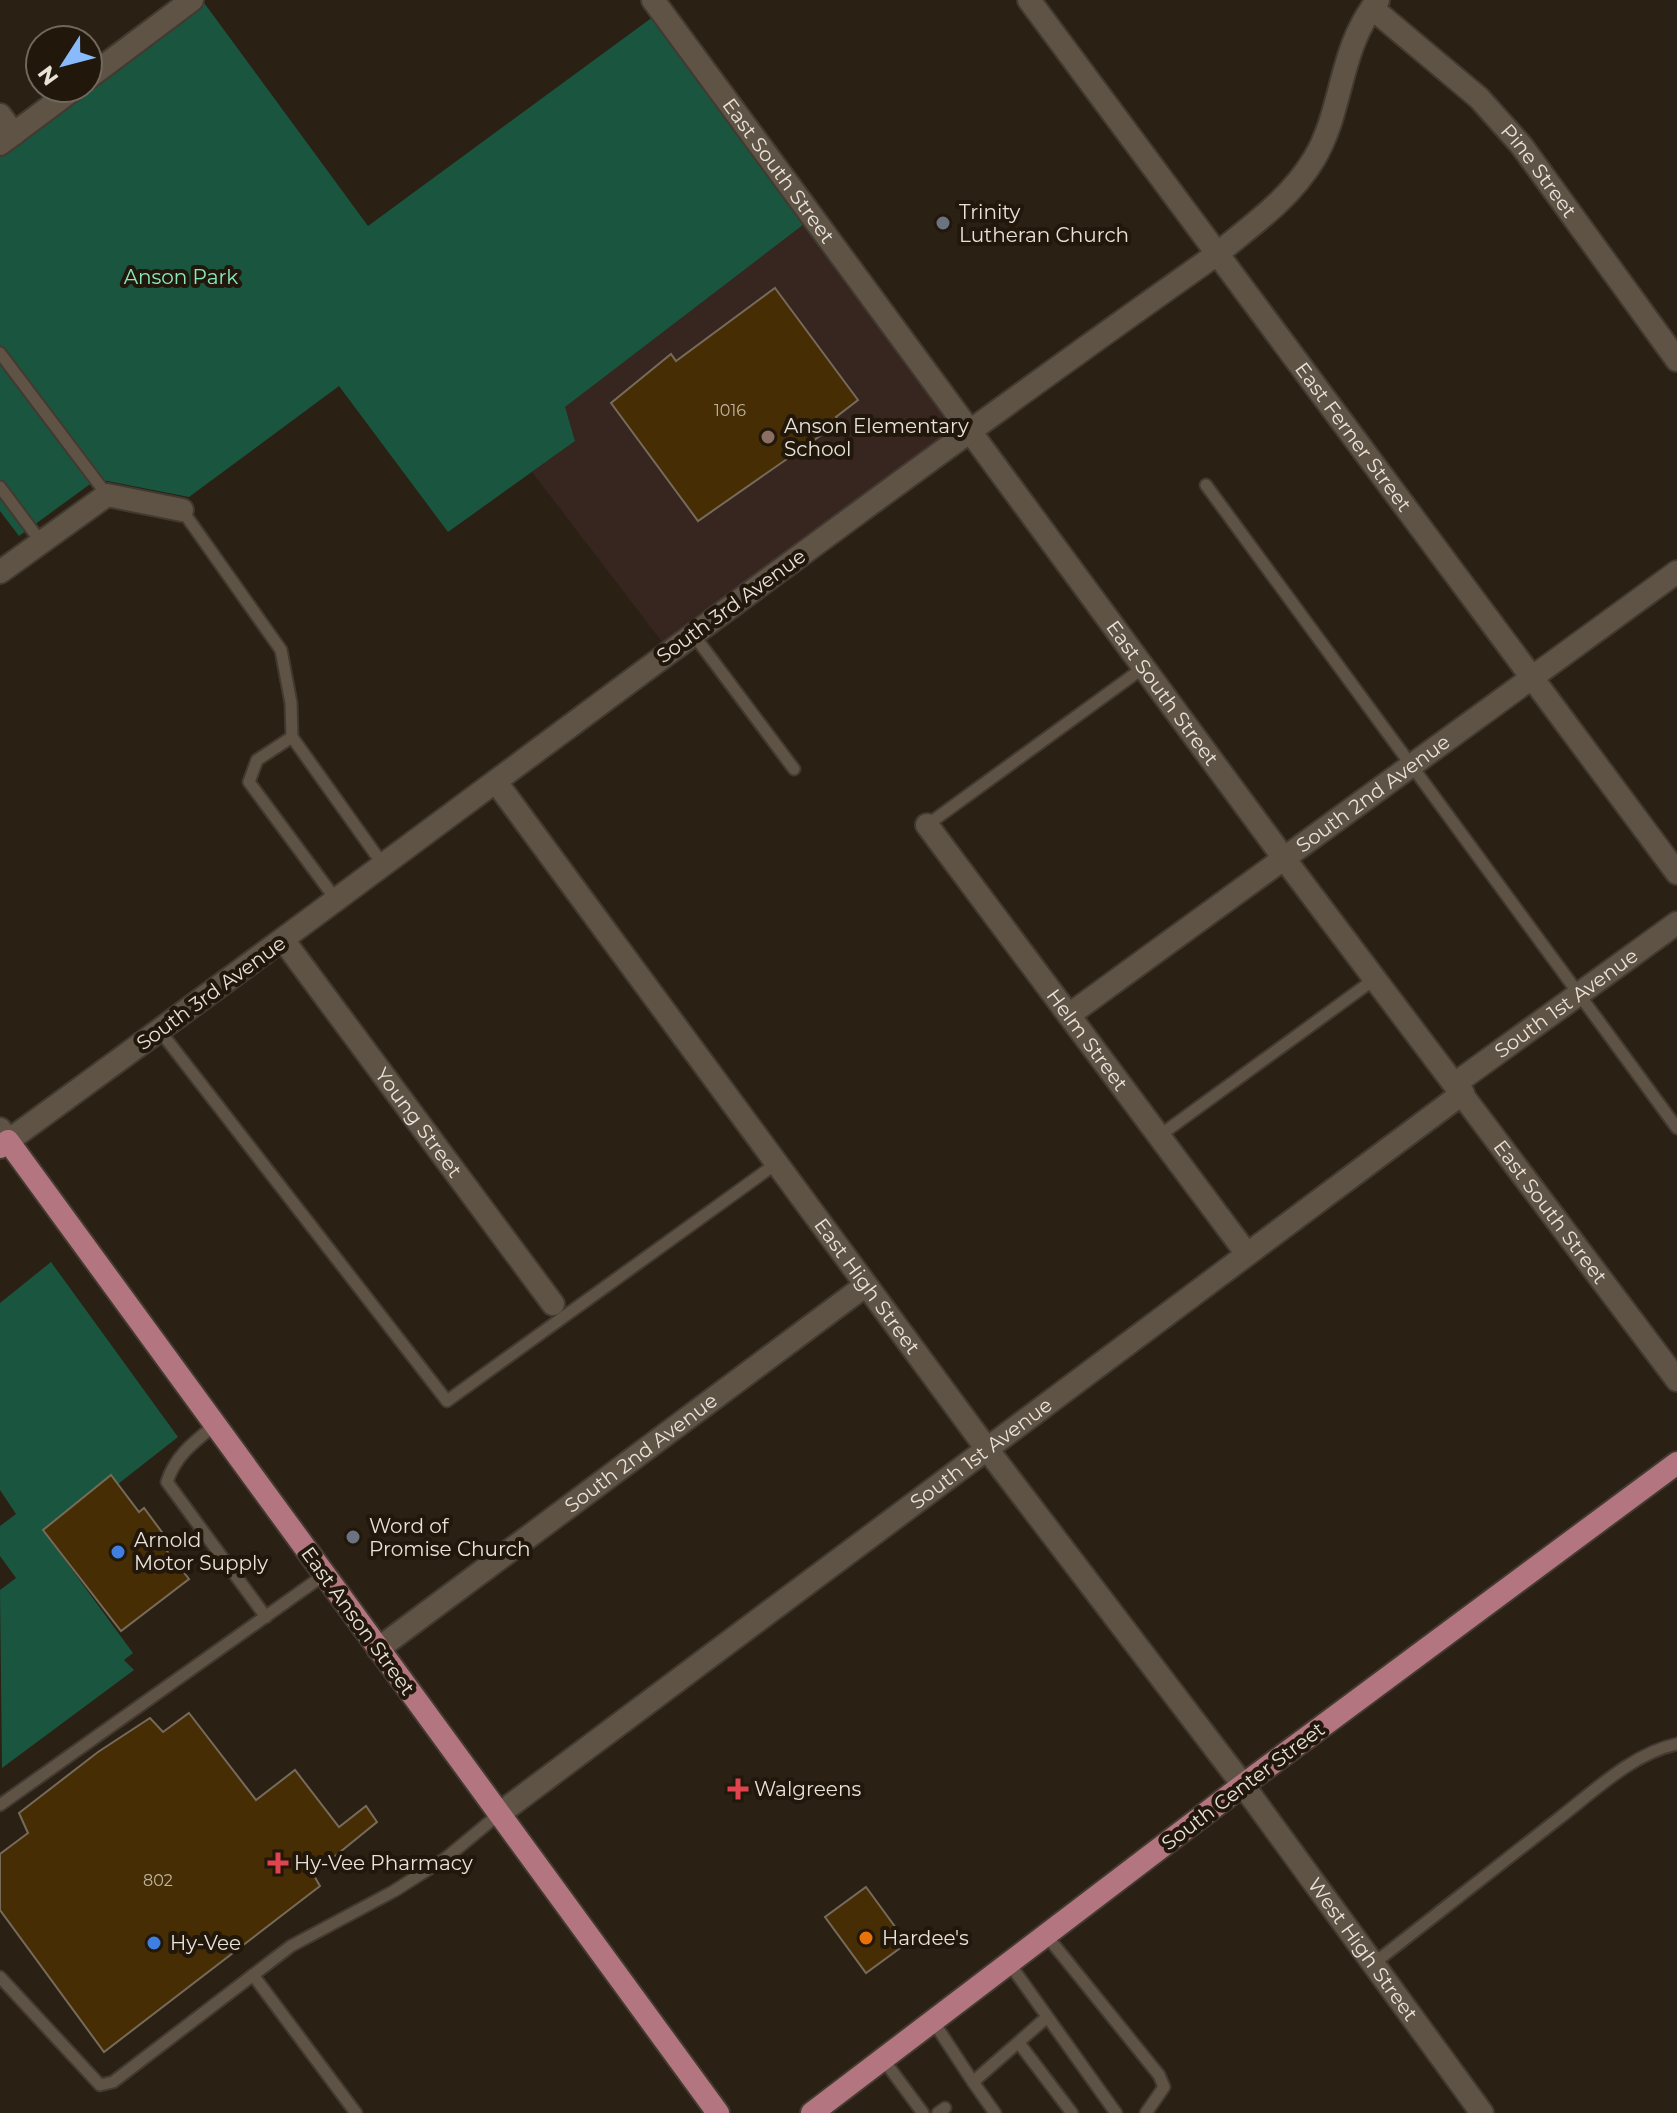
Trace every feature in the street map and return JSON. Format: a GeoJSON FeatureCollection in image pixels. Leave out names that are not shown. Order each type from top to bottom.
{"type":"FeatureCollection","features":[{"type":"Feature","properties":{"kind":"main road","name":"East Anson Street"},"geometry":{"type":"LineString","coordinates":[[3,1139],[718,2113]]}},
{"type":"Feature","properties":{"kind":"main road","name":"South Center Street"},"geometry":{"type":"LineString","coordinates":[[812,2113],[1243,1785],[1677,1463]]}},
{"type":"Feature","properties":{"kind":"street"},"geometry":{"type":"LineString","coordinates":[[104,66],[192,0]]}},
{"type":"Feature","properties":{"kind":"street","name":"East South Street"},"geometry":{"type":"LineString","coordinates":[[653,0],[968,433],[1677,1380]]}},
{"type":"Feature","properties":{"kind":"street","name":"East Ferner Street"},"geometry":{"type":"LineString","coordinates":[[1029,0],[1677,873]]}},
{"type":"Feature","properties":{"kind":"street","name":"South 3rd Avenue"},"geometry":{"type":"LineString","coordinates":[[3,1139],[284,941],[693,634],[1217,254],[1284,198],[1315,158],[1332,112],[1350,45],[1375,4]]}},
{"type":"Feature","properties":{"kind":"street","name":"Pine Street"},"geometry":{"type":"LineString","coordinates":[[1375,4],[1479,98],[1521,145],[1677,360]]}},
{"type":"Feature","properties":{"kind":"street"},"geometry":{"type":"LineString","coordinates":[[0,115],[7,139],[54,104]]}},
{"type":"Feature","properties":{"kind":"street"},"geometry":{"type":"LineString","coordinates":[[0,572],[107,495],[182,510]]}},
{"type":"Feature","properties":{"kind":"street","name":"South 2nd Avenue"},"geometry":{"type":"LineString","coordinates":[[1069,1015],[1677,572]]}},
{"type":"Feature","properties":{"kind":"street","name":"East High Street"},"geometry":{"type":"LineString","coordinates":[[496,782],[987,1449],[1243,1785]]}},
{"type":"Feature","properties":{"kind":"street","name":"Helm Street"},"geometry":{"type":"LineString","coordinates":[[927,825],[1247,1254]]}},
{"type":"Feature","properties":{"kind":"street","name":"South 1st Avenue"},"geometry":{"type":"LineString","coordinates":[[499,1814],[1247,1254],[1578,994],[1677,923]]}},
{"type":"Feature","properties":{"kind":"street","name":"Young Street"},"geometry":{"type":"LineString","coordinates":[[284,941],[553,1304]]}},
{"type":"Feature","properties":{"kind":"street","name":"South 2nd Avenue"},"geometry":{"type":"LineString","coordinates":[[378,1649],[866,1285]]}},
{"type":"Feature","properties":{"kind":"street","name":"West High Street"},"geometry":{"type":"LineString","coordinates":[[1243,1785],[1482,2113]]}},
{"type":"Feature","properties":{"kind":"lane"},"geometry":{"type":"LineString","coordinates":[[0,353],[107,495]]}},
{"type":"Feature","properties":{"kind":"lane"},"geometry":{"type":"LineString","coordinates":[[1206,485],[1677,1128]]}},
{"type":"Feature","properties":{"kind":"lane"},"geometry":{"type":"LineString","coordinates":[[0,487],[41,542]]}},
{"type":"Feature","properties":{"kind":"lane"},"geometry":{"type":"LineString","coordinates":[[182,510],[281,650],[291,703],[292,737],[384,866]]}},
{"type":"Feature","properties":{"kind":"lane"},"geometry":{"type":"LineString","coordinates":[[693,634],[794,769]]}},
{"type":"Feature","properties":{"kind":"lane"},"geometry":{"type":"LineString","coordinates":[[927,825],[1143,668]]}},
{"type":"Feature","properties":{"kind":"lane"},"geometry":{"type":"LineString","coordinates":[[292,737],[257,760],[249,782],[337,901]]}},
{"type":"Feature","properties":{"kind":"lane"},"geometry":{"type":"LineString","coordinates":[[1159,1136],[1376,978]]}},
{"type":"Feature","properties":{"kind":"lane"},"geometry":{"type":"LineString","coordinates":[[160,1031],[447,1401],[777,1163]]}},
{"type":"Feature","properties":{"kind":"lane"},"geometry":{"type":"LineString","coordinates":[[215,1425],[186,1449],[172,1467],[167,1482],[266,1617]]}},
{"type":"Feature","properties":{"kind":"lane"},"geometry":{"type":"LineString","coordinates":[[0,1805],[324,1575]]}},
{"type":"Feature","properties":{"kind":"lane"},"geometry":{"type":"LineString","coordinates":[[1373,1964],[1586,1797],[1638,1760],[1677,1744]]}},
{"type":"Feature","properties":{"kind":"lane"},"geometry":{"type":"LineString","coordinates":[[0,1977],[100,2085],[113,2082],[291,1946],[394,1891],[446,1858],[499,1814]]}},
{"type":"Feature","properties":{"kind":"lane"},"geometry":{"type":"LineString","coordinates":[[1046,1935],[1159,2075],[1164,2087],[1146,2113]]}},
{"type":"Feature","properties":{"kind":"lane"},"geometry":{"type":"LineString","coordinates":[[1009,1963],[1116,2113]]}},
{"type":"Feature","properties":{"kind":"lane"},"geometry":{"type":"LineString","coordinates":[[253,1975],[356,2113]]}},
{"type":"Feature","properties":{"kind":"lane"},"geometry":{"type":"LineString","coordinates":[[973,2082],[1046,2018]]}},
{"type":"Feature","properties":{"kind":"lane"},"geometry":{"type":"LineString","coordinates":[[933,2021],[995,2113]]}},
{"type":"Feature","properties":{"kind":"lane"},"geometry":{"type":"LineString","coordinates":[[1019,2043],[1072,2113]]}},
{"type":"Feature","properties":{"kind":"lane"},"geometry":{"type":"LineString","coordinates":[[883,2059],[923,2113]]}},
{"type":"Feature","properties":{"kind":"shaded area","name":"Anson Elementary School"},"geometry":{"type":"Polygon","coordinates":[[[812,218],[968,433],[669,651],[532,472],[575,441],[564,407],[812,218]]]}},
{"type":"Feature","properties":{"kind":"green space","name":"Anson Park"},"geometry":{"type":"Polygon","coordinates":[[[202,0],[368,226],[661,11],[812,218],[565,407],[575,441],[448,532],[339,386],[189,497],[97,479],[19,536],[0,511],[0,144],[56,104],[104,104],[104,70],[202,0]]]}},
{"type":"Feature","properties":{"kind":"green space"},"geometry":{"type":"Polygon","coordinates":[[[51,1262],[178,1437],[118,1484],[110,1475],[43,1530],[133,1653],[124,1660],[134,1670],[2,1768],[0,1590],[16,1578],[0,1556],[0,1526],[16,1514],[0,1490],[0,1303],[51,1262]]]}},
{"type":"Feature","properties":{"kind":"building","name":"Anson Elementary School"},"geometry":{"type":"Polygon","coordinates":[[[775,288],[858,400],[836,417],[840,422],[698,521],[611,403],[671,354],[676,361],[775,288]]]}},
{"type":"Feature","properties":{"kind":"building"},"geometry":{"type":"Polygon","coordinates":[[[111,1475],[139,1512],[144,1508],[173,1547],[167,1551],[189,1579],[121,1631],[43,1530],[111,1475]]]}},
{"type":"Feature","properties":{"kind":"building"},"geometry":{"type":"Polygon","coordinates":[[[189,1713],[256,1800],[295,1770],[339,1827],[366,1806],[377,1822],[313,1874],[320,1886],[104,2052],[0,1910],[0,1854],[28,1833],[19,1813],[98,1752],[150,1718],[163,1732],[189,1713]]]}},
{"type":"Feature","properties":{"kind":"building"},"geometry":{"type":"Polygon","coordinates":[[[866,1887],[907,1943],[866,1973],[825,1917],[866,1887]]]}},
{"type":"Feature","properties":{"kind":"place","name":"Trinity Lutheran Church"},"geometry":{"type":"Point","coordinates":[943,223]}},
{"type":"Feature","properties":{"kind":"place","name":"Anson Elementary School"},"geometry":{"type":"Point","coordinates":[768,437]}},
{"type":"Feature","properties":{"kind":"place","name":"Word of Promise Church"},"geometry":{"type":"Point","coordinates":[353,1537]}},
{"type":"Feature","properties":{"kind":"place","name":"Arnold Motor Supply"},"geometry":{"type":"Point","coordinates":[118,1552]}},
{"type":"Feature","properties":{"kind":"place","name":"Walgreens"},"geometry":{"type":"Point","coordinates":[738,1789]}},
{"type":"Feature","properties":{"kind":"place","name":"Hy-Vee Pharmacy"},"geometry":{"type":"Point","coordinates":[278,1863]}},
{"type":"Feature","properties":{"kind":"place","name":"Hardee's"},"geometry":{"type":"Point","coordinates":[866,1938]}},
{"type":"Feature","properties":{"kind":"place","name":"Hy-Vee"},"geometry":{"type":"Point","coordinates":[154,1943]}}]}
